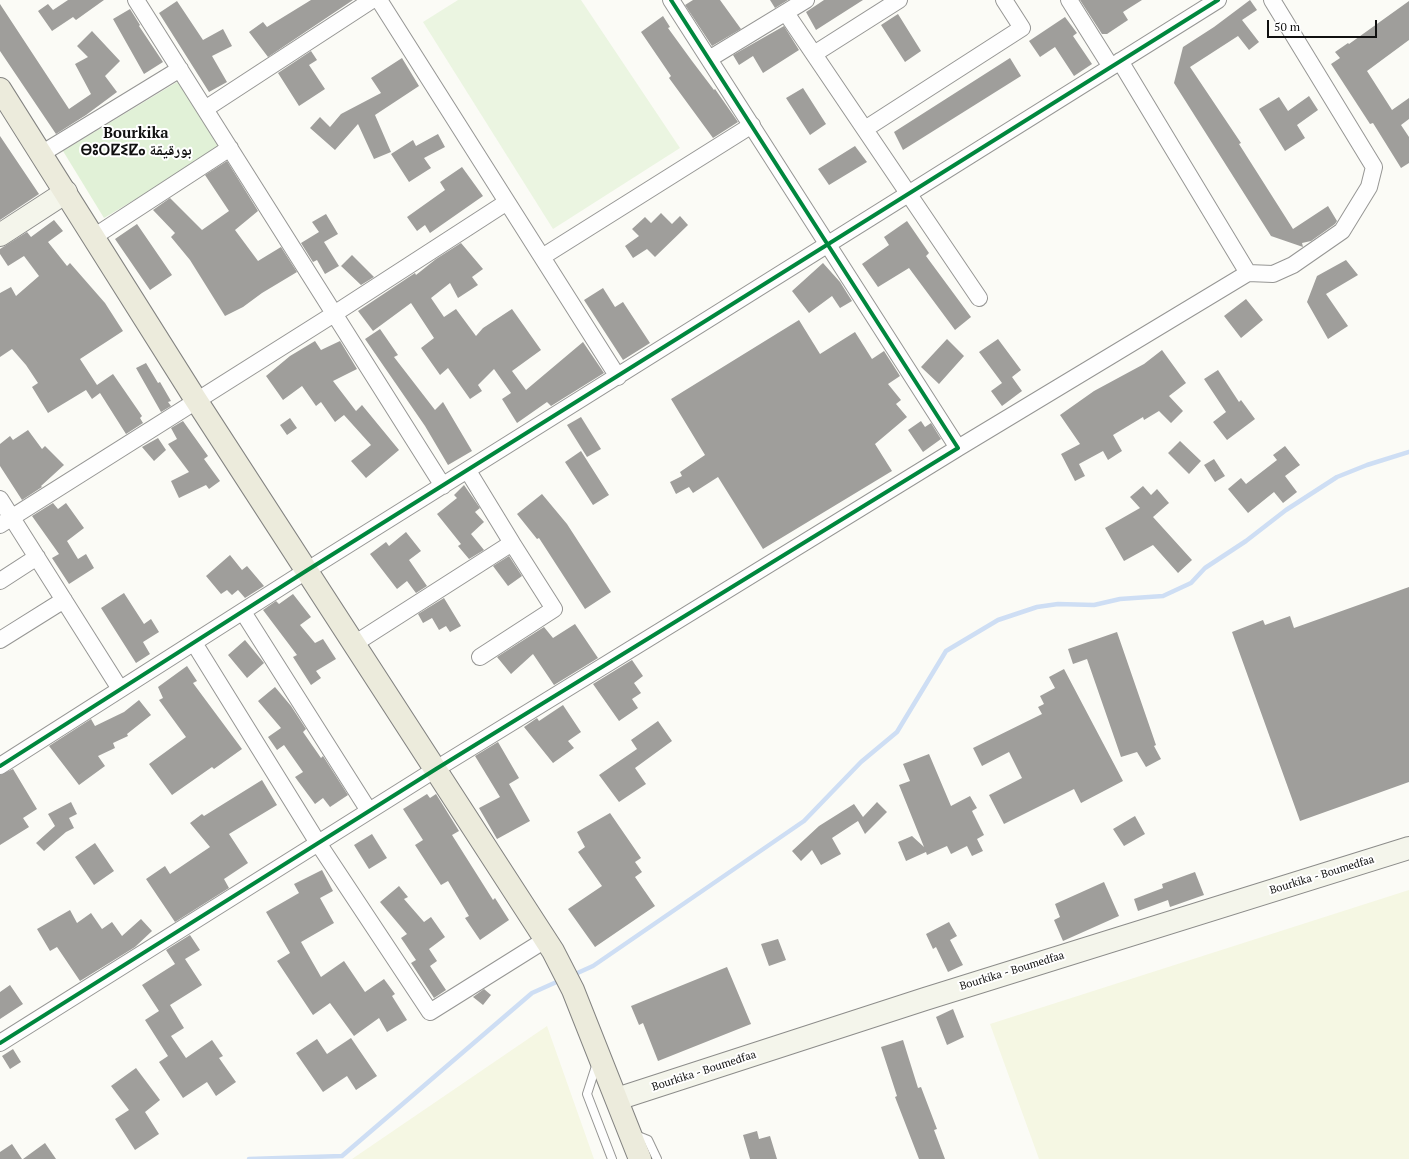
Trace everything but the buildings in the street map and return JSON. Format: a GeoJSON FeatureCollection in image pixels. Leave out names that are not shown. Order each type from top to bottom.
{"type":"FeatureCollection","features":[{"type":"Feature","properties":{"kind":"main road"},"geometry":{"type":"LineString","coordinates":[[0,90],[94,236],[196,400],[436,769],[549,946],[573,990],[640,1159]]}},
{"type":"Feature","properties":{"kind":"main road"},"geometry":{"type":"LineString","coordinates":[[0,235],[66,192]]}},
{"type":"Feature","properties":{"kind":"main road","name":"Bourkika - Boumedfaa"},"geometry":{"type":"LineString","coordinates":[[617,1099],[940,994],[1409,848]]}},
{"type":"Feature","properties":{"kind":"street"},"geometry":{"type":"LineString","coordinates":[[136,0],[443,486]]}},
{"type":"Feature","properties":{"kind":"street"},"geometry":{"type":"LineString","coordinates":[[205,109],[372,0]]}},
{"type":"Feature","properties":{"kind":"street"},"geometry":{"type":"LineString","coordinates":[[379,0],[618,377]]}},
{"type":"Feature","properties":{"kind":"street"},"geometry":{"type":"LineString","coordinates":[[671,0],[958,448]]}},
{"type":"Feature","properties":{"kind":"street"},"geometry":{"type":"LineString","coordinates":[[709,59],[806,0]]}},
{"type":"Feature","properties":{"kind":"street"},"geometry":{"type":"LineString","coordinates":[[814,54],[899,0]]}},
{"type":"Feature","properties":{"kind":"street"},"geometry":{"type":"LineString","coordinates":[[865,129],[1022,28],[1004,0]]}},
{"type":"Feature","properties":{"kind":"street"},"geometry":{"type":"LineString","coordinates":[[1069,0],[1115,64],[1248,272]]}},
{"type":"Feature","properties":{"kind":"street"},"geometry":{"type":"LineString","coordinates":[[0,766],[306,571],[468,471],[1218,0]]}},
{"type":"Feature","properties":{"kind":"street"},"geometry":{"type":"LineString","coordinates":[[0,1043],[436,769],[958,448],[1248,272],[1273,274],[1293,265],[1342,231],[1369,187],[1374,167],[1272,0]]}},
{"type":"Feature","properties":{"kind":"street"},"geometry":{"type":"LineString","coordinates":[[786,13],[910,193],[979,298]]}},
{"type":"Feature","properties":{"kind":"street"},"geometry":{"type":"LineString","coordinates":[[41,154],[180,69]]}},
{"type":"Feature","properties":{"kind":"street"},"geometry":{"type":"LineString","coordinates":[[542,258],[752,125]]}},
{"type":"Feature","properties":{"kind":"street"},"geometry":{"type":"LineString","coordinates":[[94,236],[230,148]]}},
{"type":"Feature","properties":{"kind":"street"},"geometry":{"type":"LineString","coordinates":[[6,522],[196,400],[334,314],[507,202]]}},
{"type":"Feature","properties":{"kind":"street"},"geometry":{"type":"LineString","coordinates":[[468,471],[554,609],[480,657]]}},
{"type":"Feature","properties":{"kind":"street"},"geometry":{"type":"LineString","coordinates":[[0,499],[6,522],[37,557],[120,689]]}},
{"type":"Feature","properties":{"kind":"street"},"geometry":{"type":"LineString","coordinates":[[354,644],[512,543]]}},
{"type":"Feature","properties":{"kind":"street"},"geometry":{"type":"LineString","coordinates":[[0,581],[37,557]]}},
{"type":"Feature","properties":{"kind":"street"},"geometry":{"type":"LineString","coordinates":[[0,640],[64,600]]}},
{"type":"Feature","properties":{"kind":"street"},"geometry":{"type":"LineString","coordinates":[[243,612],[369,811]]}},
{"type":"Feature","properties":{"kind":"street"},"geometry":{"type":"LineString","coordinates":[[194,643],[318,843],[430,1012],[549,946]]}},
{"type":"Feature","properties":{"kind":"lane"},"geometry":{"type":"LineString","coordinates":[[600,1056],[587,1094],[612,1159]]}},
{"type":"Feature","properties":{"kind":"lane"},"geometry":{"type":"LineString","coordinates":[[630,1132],[648,1140],[657,1159]]}},
{"type":"Feature","properties":{"kind":"green space"},"geometry":{"type":"Polygon","coordinates":[[[458,0],[581,0],[680,148],[553,229],[423,22],[458,0]]]}},
{"type":"Feature","properties":{"kind":"green space"},"geometry":{"type":"Polygon","coordinates":[[[182,79],[225,146],[104,218],[63,151],[182,79]]]}},
{"type":"Feature","properties":{"kind":"green space"},"geometry":{"type":"Polygon","coordinates":[[[1409,890],[1409,1159],[1039,1159],[990,1024],[1409,890]]]}},
{"type":"Feature","properties":{"kind":"green space"},"geometry":{"type":"Polygon","coordinates":[[[547,1026],[594,1159],[352,1159],[547,1026]]]}},
{"type":"Feature","properties":{"kind":"waterway"},"geometry":{"type":"LineString","coordinates":[[573,975],[593,966],[804,821],[861,762],[897,732],[946,651],[998,620],[1037,607],[1058,604],[1094,605],[1120,599],[1163,596],[1191,583],[1205,568],[1246,541],[1286,510],[1337,477],[1367,465],[1409,452]]}},
{"type":"Feature","properties":{"kind":"waterway"},"geometry":{"type":"LineString","coordinates":[[249,1159],[342,1156],[532,993],[561,980]]}},
{"type":"Feature","properties":{"kind":"cycle path"},"geometry":{"type":"LineString","coordinates":[[0,1043],[436,769],[958,448],[671,0]]}},
{"type":"Feature","properties":{"kind":"cycle path"},"geometry":{"type":"LineString","coordinates":[[0,766],[306,571],[1218,0]]}},
{"type":"Feature","properties":{"kind":"district","name":"Bourkika ⴱⵓⵔⵇⵉⵇⴰ بورقيقة"},"geometry":{"type":"Point","coordinates":[136,142]}}]}
